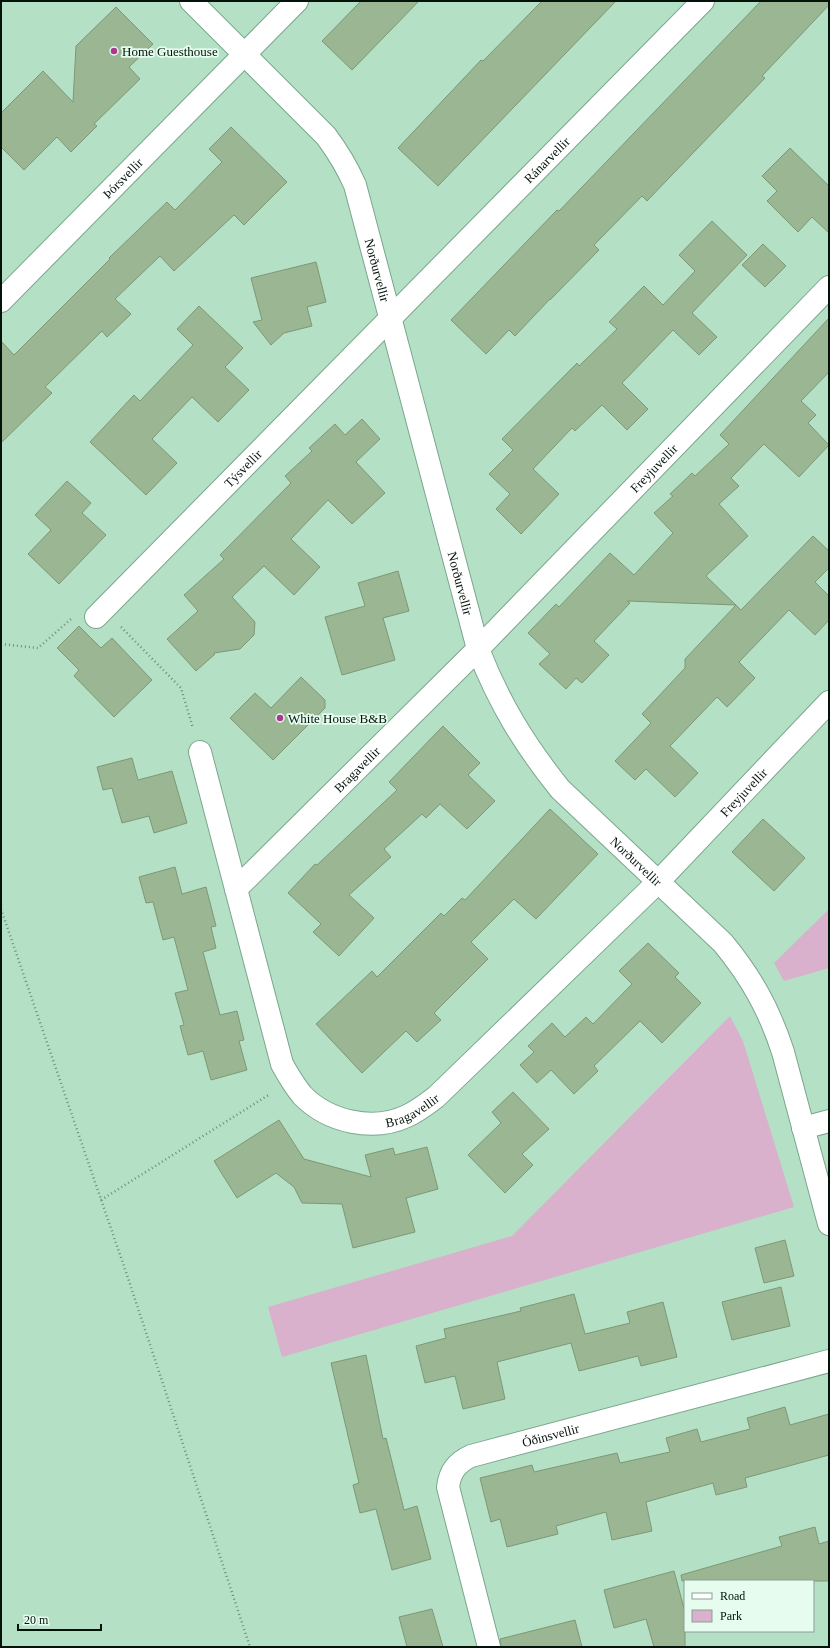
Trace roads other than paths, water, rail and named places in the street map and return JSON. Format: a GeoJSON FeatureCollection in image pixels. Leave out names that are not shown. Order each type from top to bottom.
{"type":"FeatureCollection","features":[{"type":"Feature","properties":{"kind":"street","name":"Norðurvellir"},"geometry":{"type":"LineString","coordinates":[[192,1],[326,136],[346,165],[355,185],[478,649],[502,705],[538,761],[560,789],[723,943],[740,963],[755,985],[775,1028],[829,1224]]}},
{"type":"Feature","properties":{"kind":"street","name":"Þórsvellir"},"geometry":{"type":"LineString","coordinates":[[1,301],[297,1]]}},
{"type":"Feature","properties":{"kind":"street","name":"Ránarvellir"},"geometry":{"type":"LineString","coordinates":[[390,319],[703,1]]}},
{"type":"Feature","properties":{"kind":"street","name":"Freyjuvellir"},"geometry":{"type":"LineString","coordinates":[[478,649],[829,287]]}},
{"type":"Feature","properties":{"kind":"street","name":"Týsvellir"},"geometry":{"type":"LineString","coordinates":[[100,614],[390,319]]}},
{"type":"Feature","properties":{"kind":"street","name":"Bragavellir"},"geometry":{"type":"LineString","coordinates":[[236,889],[478,649]]}},
{"type":"Feature","properties":{"kind":"street","name":"Freyjuvellir"},"geometry":{"type":"LineString","coordinates":[[658,882],[829,702]]}},
{"type":"Feature","properties":{"kind":"street","name":"Bragavellir"},"geometry":{"type":"LineString","coordinates":[[200,752],[282,1064],[291,1081],[303,1096],[318,1108],[353,1122],[390,1122],[422,1108],[436,1098],[658,882]]}},
{"type":"Feature","properties":{"kind":"street"},"geometry":{"type":"LineString","coordinates":[[803,1128],[829,1121]]}},
{"type":"Feature","properties":{"kind":"street","name":"Óðinsvellir"},"geometry":{"type":"LineString","coordinates":[[489,1647],[448,1488],[450,1477],[455,1467],[462,1461],[471,1456],[829,1361]]}},
{"type":"Feature","properties":{"kind":"place","name":"Home Guesthouse"},"geometry":{"type":"Point","coordinates":[114,51]}},
{"type":"Feature","properties":{"kind":"place","name":"White House B&B"},"geometry":{"type":"Point","coordinates":[280,718]}}]}
